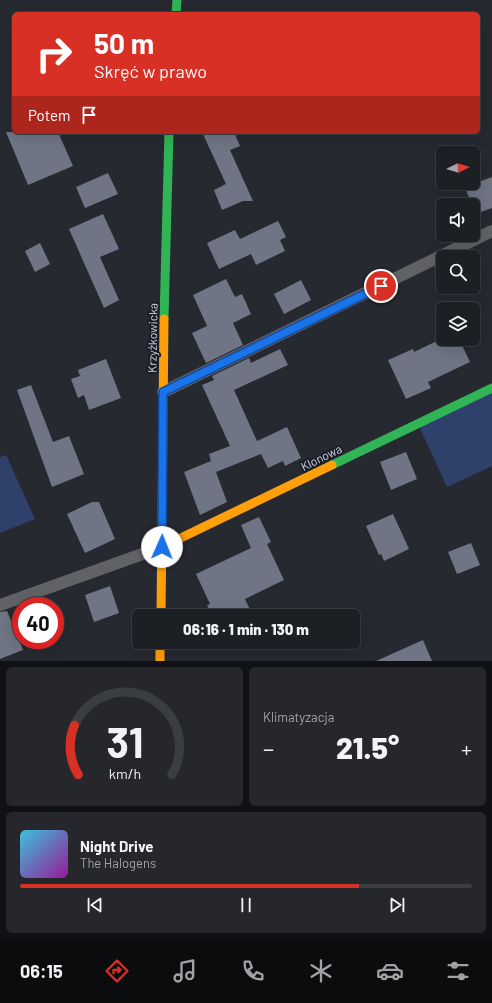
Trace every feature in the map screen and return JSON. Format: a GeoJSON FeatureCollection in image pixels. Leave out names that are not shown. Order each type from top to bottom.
{"type":"FeatureCollection","features":[{"type":"Feature","properties":{"kind":"street"},"geometry":{"type":"LineString","coordinates":[[176,12],[177,0]]}},
{"type":"Feature","properties":{"kind":"street","name":"Krzyżkowicka"},"geometry":{"type":"LineString","coordinates":[[161,609],[165,244],[169,134]]}},
{"type":"Feature","properties":{"kind":"street","name":"Klonowa"},"geometry":{"type":"LineString","coordinates":[[162,547],[492,388]]}},
{"type":"Feature","properties":{"kind":"street"},"geometry":{"type":"LineString","coordinates":[[160,649],[160,661]]}},
{"type":"Feature","properties":{"kind":"lane"},"geometry":{"type":"LineString","coordinates":[[163,392],[492,232]]}},
{"type":"Feature","properties":{"kind":"lane"},"geometry":{"type":"LineString","coordinates":[[0,605],[162,547]]}},
{"type":"Feature","properties":{"kind":"shaded area"},"geometry":{"type":"Polygon","coordinates":[[[492,387],[492,466],[447,487],[418,424],[492,387]]]}},
{"type":"Feature","properties":{"kind":"shaded area"},"geometry":{"type":"Polygon","coordinates":[[[6,455],[35,519],[0,533],[0,457],[6,455]]]}},
{"type":"Feature","properties":{"kind":"building"},"geometry":{"type":"Polygon","coordinates":[[[6,132],[12,132],[12,134],[59,134],[73,166],[28,185],[6,132]]]}},
{"type":"Feature","properties":{"kind":"building"},"geometry":{"type":"Polygon","coordinates":[[[203,134],[235,134],[240,146],[230,150],[253,201],[243,201],[222,210],[214,190],[226,184],[203,134]]]}},
{"type":"Feature","properties":{"kind":"building"},"geometry":{"type":"Polygon","coordinates":[[[108,173],[118,194],[85,208],[76,187],[108,173]]]}},
{"type":"Feature","properties":{"kind":"building"},"geometry":{"type":"Polygon","coordinates":[[[492,177],[492,208],[480,212],[480,198],[469,198],[466,190],[480,190],[480,181],[492,177]]]}},
{"type":"Feature","properties":{"kind":"building"},"geometry":{"type":"Polygon","coordinates":[[[103,214],[119,249],[100,257],[119,300],[104,308],[69,229],[103,214]]]}},
{"type":"Feature","properties":{"kind":"building"},"geometry":{"type":"Polygon","coordinates":[[[278,221],[286,237],[280,240],[285,251],[256,265],[251,254],[219,269],[207,243],[235,230],[240,239],[278,221]]]}},
{"type":"Feature","properties":{"kind":"building"},"geometry":{"type":"Polygon","coordinates":[[[40,243],[50,264],[35,272],[25,251],[40,243]]]}},
{"type":"Feature","properties":{"kind":"building"},"geometry":{"type":"Polygon","coordinates":[[[226,279],[235,297],[242,294],[251,314],[233,323],[243,345],[206,363],[192,333],[207,326],[193,295],[226,279]]]}},
{"type":"Feature","properties":{"kind":"building"},"geometry":{"type":"Polygon","coordinates":[[[301,280],[311,300],[284,314],[274,294],[301,280]]]}},
{"type":"Feature","properties":{"kind":"building"},"geometry":{"type":"Polygon","coordinates":[[[436,341],[436,346],[462,346],[470,362],[428,382],[431,388],[406,399],[388,360],[413,349],[414,352],[436,341]]]}},
{"type":"Feature","properties":{"kind":"building"},"geometry":{"type":"Polygon","coordinates":[[[280,349],[288,365],[234,390],[257,441],[287,427],[301,458],[285,466],[283,461],[268,468],[261,454],[216,472],[227,502],[200,515],[184,472],[211,461],[209,454],[230,446],[202,385],[214,380],[212,376],[249,358],[251,363],[280,349]]]}},
{"type":"Feature","properties":{"kind":"building"},"geometry":{"type":"Polygon","coordinates":[[[106,359],[121,398],[89,410],[84,395],[78,398],[71,379],[80,376],[78,370],[106,359]]]}},
{"type":"Feature","properties":{"kind":"building"},"geometry":{"type":"Polygon","coordinates":[[[31,385],[53,442],[69,436],[84,474],[52,487],[17,390],[31,385]]]}},
{"type":"Feature","properties":{"kind":"building"},"geometry":{"type":"Polygon","coordinates":[[[406,452],[417,479],[391,490],[380,462],[406,452]]]}},
{"type":"Feature","properties":{"kind":"building"},"geometry":{"type":"Polygon","coordinates":[[[92,502],[99,502],[115,539],[85,553],[67,514],[92,502]]]}},
{"type":"Feature","properties":{"kind":"building"},"geometry":{"type":"Polygon","coordinates":[[[393,514],[409,549],[384,561],[381,554],[379,555],[366,526],[393,514]]]}},
{"type":"Feature","properties":{"kind":"building"},"geometry":{"type":"Polygon","coordinates":[[[259,517],[271,542],[267,544],[284,580],[245,599],[250,609],[209,609],[207,605],[210,604],[196,574],[251,548],[241,525],[259,517]]]}},
{"type":"Feature","properties":{"kind":"building"},"geometry":{"type":"Polygon","coordinates":[[[471,543],[480,565],[457,574],[448,552],[471,543]]]}},
{"type":"Feature","properties":{"kind":"building"},"geometry":{"type":"Polygon","coordinates":[[[110,586],[119,613],[94,622],[85,595],[110,586]]]}},
{"type":"Feature","properties":{"kind":"building"},"geometry":{"type":"Polygon","coordinates":[[[7,611],[12,623],[12,649],[23,650],[0,659],[0,612],[7,611]]]}},
{"type":"Feature","properties":{"kind":"building"},"geometry":{"type":"Polygon","coordinates":[[[423,640],[432,661],[376,661],[423,640]]]}},
{"type":"Feature","properties":{"kind":"traffic: fast"},"geometry":{"type":"LineString","coordinates":[[176,12],[177,0]]}},
{"type":"Feature","properties":{"kind":"traffic: fast"},"geometry":{"type":"LineString","coordinates":[[164,319],[169,134]]}},
{"type":"Feature","properties":{"kind":"traffic: fast"},"geometry":{"type":"LineString","coordinates":[[332,465],[492,388]]}},
{"type":"Feature","properties":{"kind":"traffic: slow"},"geometry":{"type":"LineString","coordinates":[[161,609],[164,319]]}},
{"type":"Feature","properties":{"kind":"traffic: slow"},"geometry":{"type":"LineString","coordinates":[[162,547],[332,465]]}},
{"type":"Feature","properties":{"kind":"traffic: slow"},"geometry":{"type":"LineString","coordinates":[[160,649],[160,661]]}},
{"type":"Feature","properties":{"kind":"route"},"geometry":{"type":"LineString","coordinates":[[162,547],[163,392],[381,286]]}}]}
